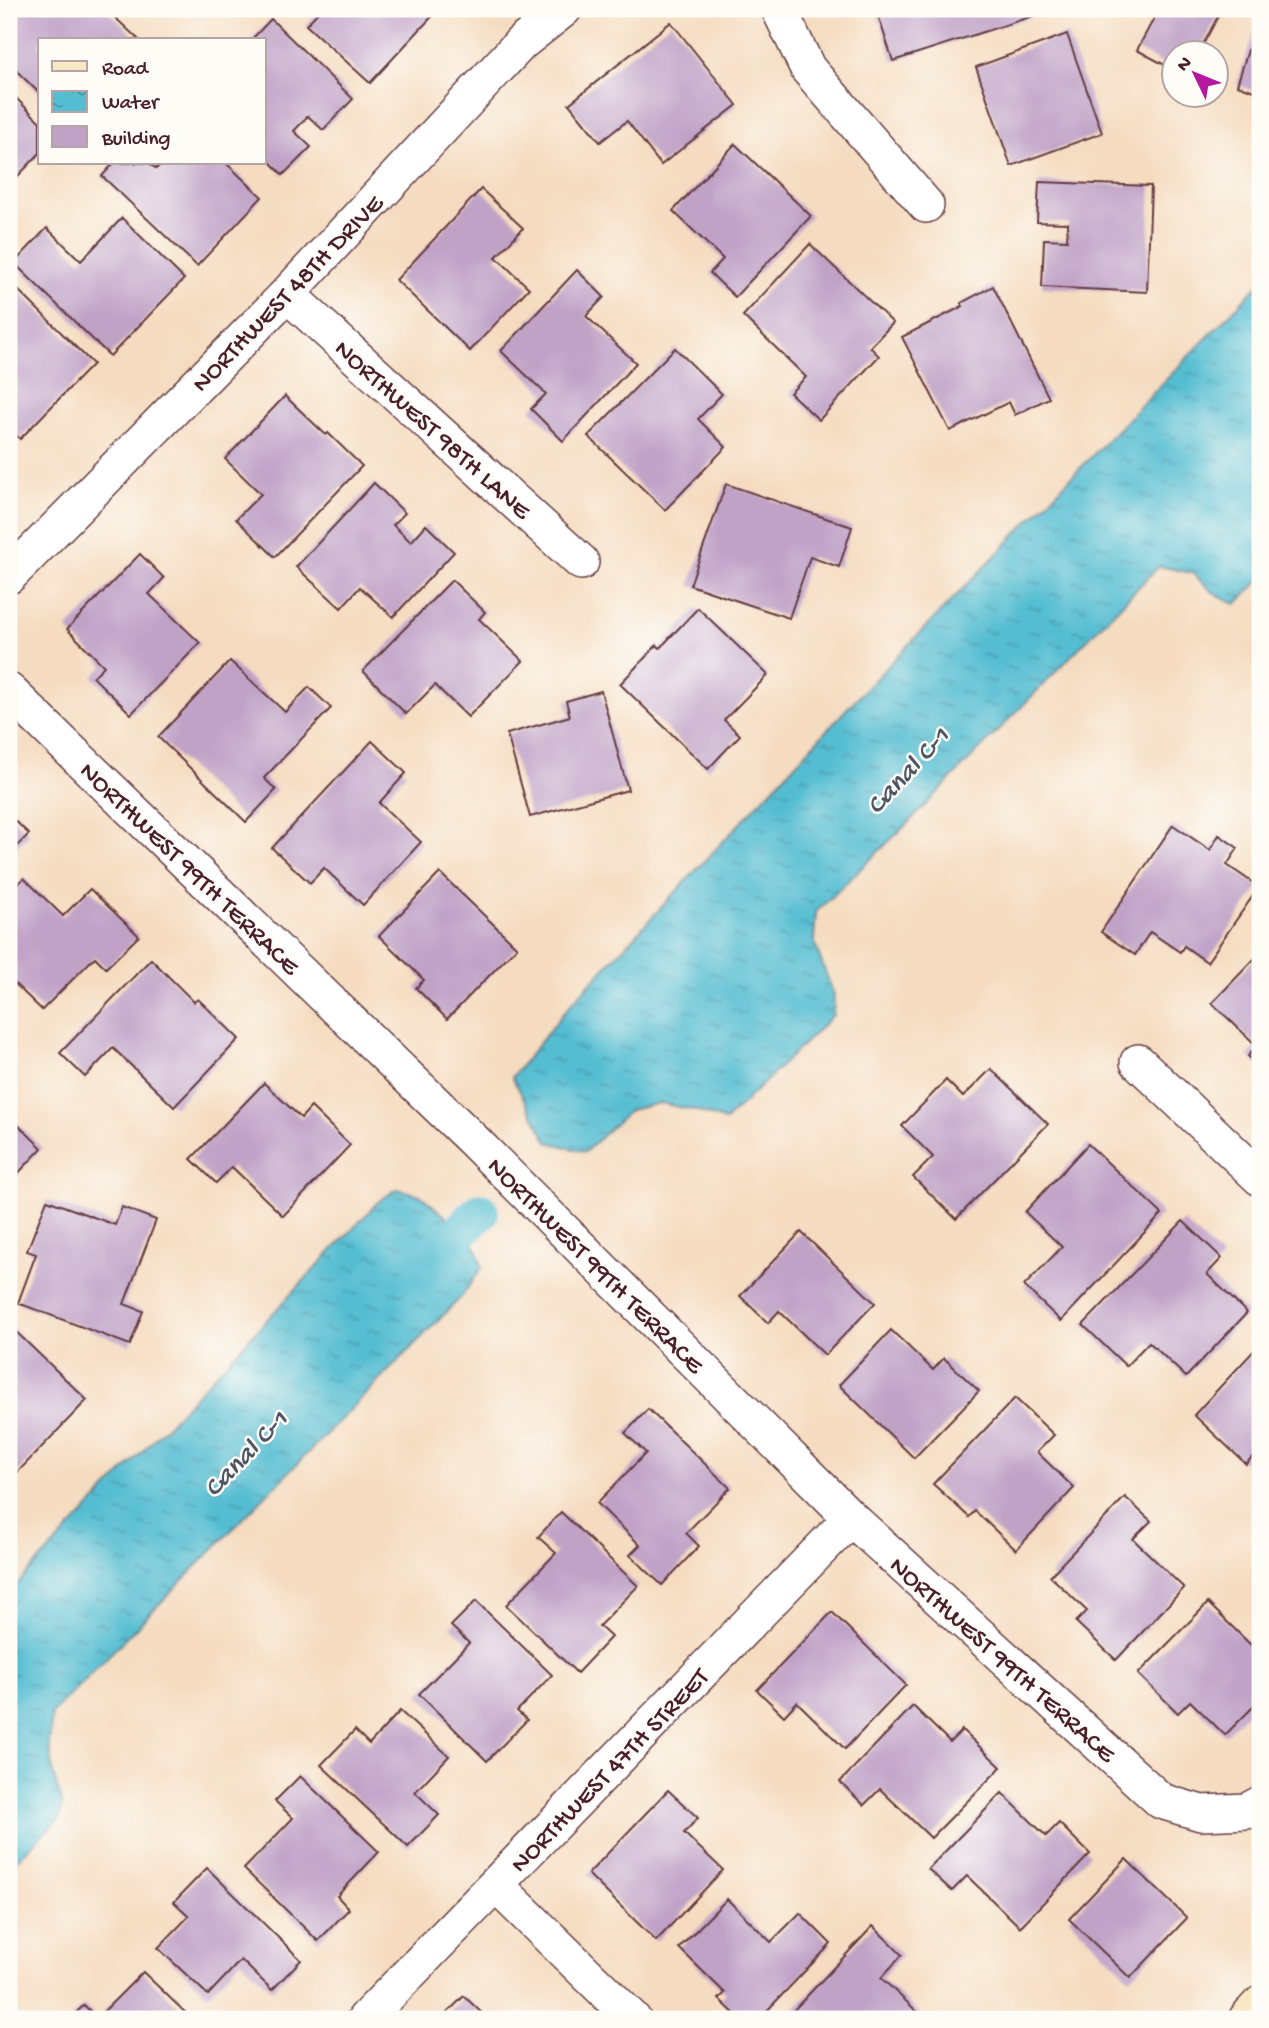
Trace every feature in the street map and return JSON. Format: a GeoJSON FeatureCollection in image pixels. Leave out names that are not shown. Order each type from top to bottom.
{"type":"FeatureCollection","features":[{"type":"Feature","properties":{"kind":"main road"},"geometry":{"type":"LineString","coordinates":[[1248,2019],[1260,2006]]}},
{"type":"Feature","properties":{"kind":"street","name":"NORTHWEST 48TH DRIVE"},"geometry":{"type":"LineString","coordinates":[[9,576],[287,294],[521,43],[564,9]]}},
{"type":"Feature","properties":{"kind":"street"},"geometry":{"type":"LineString","coordinates":[[779,9],[808,69],[926,205]]}},
{"type":"Feature","properties":{"kind":"street","name":"NORTHWEST 98TH LANE"},"geometry":{"type":"LineString","coordinates":[[287,294],[581,562]]}},
{"type":"Feature","properties":{"kind":"street","name":"NORTHWEST 99TH TERRACE"},"geometry":{"type":"LineString","coordinates":[[9,691],[472,1139],[851,1518],[1161,1801],[1201,1813],[1247,1811],[1260,1804]]}},
{"type":"Feature","properties":{"kind":"street"},"geometry":{"type":"LineString","coordinates":[[1138,1062],[1260,1178]]}},
{"type":"Feature","properties":{"kind":"street","name":"NORTHWEST 47TH STREET"},"geometry":{"type":"LineString","coordinates":[[365,2019],[851,1518]]}},
{"type":"Feature","properties":{"kind":"street"},"geometry":{"type":"LineString","coordinates":[[496,1885],[633,2019]]}},
{"type":"Feature","properties":{"kind":"water"},"geometry":{"type":"Polygon","coordinates":[[[1260,283],[1260,580],[1236,604],[1215,594],[1192,573],[1159,566],[909,822],[816,912],[814,942],[834,995],[833,1015],[725,1121],[698,1111],[660,1103],[630,1110],[585,1152],[548,1142],[512,1077],[571,1004],[856,699],[1260,283]]]}},
{"type":"Feature","properties":{"kind":"water"},"geometry":{"type":"Polygon","coordinates":[[[397,1189],[420,1195],[444,1215],[477,1249],[482,1267],[462,1296],[52,1713],[49,1742],[53,1773],[62,1803],[60,1818],[9,1867],[9,1593],[380,1200],[397,1189]]]}},
{"type":"Feature","properties":{"kind":"building"},"geometry":{"type":"Polygon","coordinates":[[[9,9],[106,9],[137,38],[38,38],[37,91],[9,63],[9,9]]]}},
{"type":"Feature","properties":{"kind":"building"},"geometry":{"type":"Polygon","coordinates":[[[321,9],[439,9],[370,83],[306,25],[321,9]]]}},
{"type":"Feature","properties":{"kind":"building"},"geometry":{"type":"Polygon","coordinates":[[[876,9],[1034,9],[1036,15],[893,61],[876,9]]]}},
{"type":"Feature","properties":{"kind":"building"},"geometry":{"type":"Polygon","coordinates":[[[1159,9],[1222,9],[1206,38],[1160,38],[1160,62],[1137,50],[1159,9]]]}},
{"type":"Feature","properties":{"kind":"building"},"geometry":{"type":"Polygon","coordinates":[[[1260,13],[1260,93],[1237,85],[1260,13]]]}},
{"type":"Feature","properties":{"kind":"building"},"geometry":{"type":"Polygon","coordinates":[[[271,19],[353,99],[323,130],[308,116],[294,131],[311,147],[283,175],[266,158],[266,38],[253,38],[271,19]]]}},
{"type":"Feature","properties":{"kind":"building"},"geometry":{"type":"Polygon","coordinates":[[[671,22],[737,105],[661,165],[627,121],[600,142],[569,104],[671,22]]]}},
{"type":"Feature","properties":{"kind":"building"},"geometry":{"type":"Polygon","coordinates":[[[1067,34],[1102,133],[1011,166],[976,67],[1067,34]]]}},
{"type":"Feature","properties":{"kind":"building"},"geometry":{"type":"Polygon","coordinates":[[[9,91],[38,120],[38,155],[17,177],[9,168],[9,91]]]}},
{"type":"Feature","properties":{"kind":"building"},"geometry":{"type":"Polygon","coordinates":[[[735,144],[811,216],[735,297],[710,273],[723,259],[673,211],[735,144]]]}},
{"type":"Feature","properties":{"kind":"building"},"geometry":{"type":"Polygon","coordinates":[[[113,164],[150,164],[156,169],[161,164],[227,164],[262,197],[197,266],[102,176],[113,164]]]}},
{"type":"Feature","properties":{"kind":"building"},"geometry":{"type":"Polygon","coordinates":[[[1039,182],[1151,186],[1147,292],[1042,287],[1044,239],[1067,240],[1068,223],[1037,222],[1039,182]]]}},
{"type":"Feature","properties":{"kind":"building"},"geometry":{"type":"Polygon","coordinates":[[[481,189],[523,228],[496,257],[529,288],[470,351],[396,280],[481,189]]]}},
{"type":"Feature","properties":{"kind":"building"},"geometry":{"type":"Polygon","coordinates":[[[122,218],[184,279],[110,356],[14,263],[47,228],[81,261],[122,218]]]}},
{"type":"Feature","properties":{"kind":"building"},"geometry":{"type":"Polygon","coordinates":[[[810,244],[893,323],[870,347],[879,356],[819,420],[790,393],[806,377],[743,316],[810,244]]]}},
{"type":"Feature","properties":{"kind":"building"},"geometry":{"type":"Polygon","coordinates":[[[577,270],[604,297],[586,316],[636,363],[563,441],[531,409],[546,394],[501,351],[577,270]]]}},
{"type":"Feature","properties":{"kind":"building"},"geometry":{"type":"Polygon","coordinates":[[[9,281],[93,364],[20,439],[9,429],[9,281]]]}},
{"type":"Feature","properties":{"kind":"building"},"geometry":{"type":"Polygon","coordinates":[[[993,286],[1049,398],[1015,415],[1009,402],[950,431],[902,337],[963,306],[961,303],[993,286]]]}},
{"type":"Feature","properties":{"kind":"building"},"geometry":{"type":"Polygon","coordinates":[[[675,348],[722,394],[698,419],[726,447],[665,510],[588,436],[675,348]]]}},
{"type":"Feature","properties":{"kind":"building"},"geometry":{"type":"Polygon","coordinates":[[[285,396],[362,466],[275,557],[236,519],[261,494],[225,459],[285,396]]]}},
{"type":"Feature","properties":{"kind":"building"},"geometry":{"type":"Polygon","coordinates":[[[374,483],[405,513],[393,525],[411,542],[426,525],[454,552],[393,617],[360,587],[341,608],[296,567],[374,483]]]}},
{"type":"Feature","properties":{"kind":"building"},"geometry":{"type":"Polygon","coordinates":[[[726,484],[852,527],[839,567],[810,557],[789,618],[690,585],[726,484]]]}},
{"type":"Feature","properties":{"kind":"building"},"geometry":{"type":"Polygon","coordinates":[[[140,554],[164,578],[149,594],[200,643],[131,714],[93,677],[104,666],[67,629],[140,554]]]}},
{"type":"Feature","properties":{"kind":"building"},"geometry":{"type":"Polygon","coordinates":[[[452,580],[485,612],[479,619],[523,661],[468,717],[435,685],[406,714],[363,671],[452,580]]]}},
{"type":"Feature","properties":{"kind":"building"},"geometry":{"type":"Polygon","coordinates":[[[698,608],[768,675],[724,720],[740,735],[708,769],[620,684],[657,645],[660,648],[698,608]]]}},
{"type":"Feature","properties":{"kind":"building"},"geometry":{"type":"Polygon","coordinates":[[[230,661],[285,712],[309,687],[331,708],[264,778],[276,790],[246,822],[158,737],[230,661]]]}},
{"type":"Feature","properties":{"kind":"building"},"geometry":{"type":"Polygon","coordinates":[[[601,691],[628,790],[530,817],[507,734],[570,716],[566,701],[601,691]]]}},
{"type":"Feature","properties":{"kind":"building"},"geometry":{"type":"Polygon","coordinates":[[[372,741],[406,773],[379,803],[421,842],[363,905],[324,868],[310,883],[272,848],[372,741]]]}},
{"type":"Feature","properties":{"kind":"building"},"geometry":{"type":"Polygon","coordinates":[[[9,815],[29,834],[9,854],[9,815]]]}},
{"type":"Feature","properties":{"kind":"building"},"geometry":{"type":"Polygon","coordinates":[[[1173,825],[1210,850],[1219,835],[1238,848],[1227,865],[1259,887],[1207,962],[1184,946],[1180,952],[1150,932],[1135,955],[1101,932],[1173,825]]]}},
{"type":"Feature","properties":{"kind":"building"},"geometry":{"type":"Polygon","coordinates":[[[440,873],[517,947],[447,1019],[416,988],[424,980],[379,936],[440,873]]]}},
{"type":"Feature","properties":{"kind":"building"},"geometry":{"type":"Polygon","coordinates":[[[24,878],[63,916],[90,889],[139,936],[106,968],[95,957],[42,1010],[9,978],[9,893],[24,878]]]}},
{"type":"Feature","properties":{"kind":"building"},"geometry":{"type":"Polygon","coordinates":[[[1260,953],[1260,1068],[1248,1056],[1257,1046],[1212,1003],[1260,953]]]}},
{"type":"Feature","properties":{"kind":"building"},"geometry":{"type":"Polygon","coordinates":[[[151,959],[194,1002],[198,999],[239,1039],[174,1107],[113,1048],[85,1077],[60,1053],[151,959]]]}},
{"type":"Feature","properties":{"kind":"building"},"geometry":{"type":"Polygon","coordinates":[[[991,1069],[1048,1124],[956,1219],[913,1177],[933,1157],[902,1126],[946,1080],[963,1097],[991,1069]]]}},
{"type":"Feature","properties":{"kind":"building"},"geometry":{"type":"Polygon","coordinates":[[[264,1083],[301,1118],[311,1107],[350,1145],[283,1216],[232,1167],[216,1183],[191,1159],[264,1083]]]}},
{"type":"Feature","properties":{"kind":"building"},"geometry":{"type":"Polygon","coordinates":[[[9,1116],[42,1148],[9,1183],[9,1116]]]}},
{"type":"Feature","properties":{"kind":"building"},"geometry":{"type":"Polygon","coordinates":[[[1088,1144],[1162,1214],[1061,1321],[1024,1286],[1062,1247],[1025,1212],[1088,1144]]]}},
{"type":"Feature","properties":{"kind":"building"},"geometry":{"type":"Polygon","coordinates":[[[47,1200],[115,1225],[122,1207],[156,1220],[124,1304],[143,1311],[130,1345],[18,1303],[36,1254],[27,1251],[47,1200]]]}},
{"type":"Feature","properties":{"kind":"building"},"geometry":{"type":"Polygon","coordinates":[[[1183,1221],[1222,1258],[1207,1274],[1247,1313],[1186,1377],[1149,1342],[1126,1366],[1083,1325],[1183,1221]]]}},
{"type":"Feature","properties":{"kind":"building"},"geometry":{"type":"Polygon","coordinates":[[[801,1232],[875,1303],[825,1355],[779,1311],[768,1323],[740,1296],[801,1232]]]}},
{"type":"Feature","properties":{"kind":"building"},"geometry":{"type":"Polygon","coordinates":[[[9,1325],[87,1400],[11,1479],[9,1476],[9,1325]]]}},
{"type":"Feature","properties":{"kind":"building"},"geometry":{"type":"Polygon","coordinates":[[[891,1330],[933,1370],[944,1358],[979,1391],[914,1458],[839,1385],[891,1330]]]}},
{"type":"Feature","properties":{"kind":"building"},"geometry":{"type":"Polygon","coordinates":[[[1260,1344],[1260,1448],[1246,1464],[1194,1415],[1260,1344]]]}},
{"type":"Feature","properties":{"kind":"building"},"geometry":{"type":"Polygon","coordinates":[[[1015,1398],[1054,1435],[1037,1452],[1074,1488],[1016,1550],[975,1511],[969,1517],[933,1484],[1015,1398]]]}},
{"type":"Feature","properties":{"kind":"building"},"geometry":{"type":"Polygon","coordinates":[[[648,1409],[730,1488],[686,1533],[699,1546],[662,1585],[630,1555],[640,1545],[597,1503],[646,1453],[625,1433],[648,1409]]]}},
{"type":"Feature","properties":{"kind":"building"},"geometry":{"type":"Polygon","coordinates":[[[1125,1497],[1151,1521],[1133,1539],[1184,1588],[1116,1660],[1076,1622],[1087,1611],[1050,1576],[1125,1497]]]}},
{"type":"Feature","properties":{"kind":"building"},"geometry":{"type":"Polygon","coordinates":[[[561,1512],[638,1586],[599,1626],[611,1637],[577,1673],[506,1605],[556,1553],[538,1537],[561,1512]]]}},
{"type":"Feature","properties":{"kind":"building"},"geometry":{"type":"Polygon","coordinates":[[[476,1601],[552,1675],[517,1711],[527,1720],[487,1761],[419,1694],[469,1643],[451,1626],[476,1601]]]}},
{"type":"Feature","properties":{"kind":"building"},"geometry":{"type":"Polygon","coordinates":[[[1208,1603],[1257,1651],[1260,1648],[1260,1700],[1225,1735],[1190,1701],[1178,1713],[1138,1674],[1208,1603]]]}},
{"type":"Feature","properties":{"kind":"building"},"geometry":{"type":"Polygon","coordinates":[[[832,1612],[906,1685],[845,1749],[797,1702],[784,1716],[757,1690],[832,1612]]]}},
{"type":"Feature","properties":{"kind":"building"},"geometry":{"type":"Polygon","coordinates":[[[913,1706],[950,1742],[962,1730],[1001,1767],[931,1838],[880,1789],[864,1805],[840,1782],[913,1706]]]}},
{"type":"Feature","properties":{"kind":"building"},"geometry":{"type":"Polygon","coordinates":[[[400,1711],[449,1756],[415,1792],[439,1815],[408,1847],[321,1765],[355,1730],[369,1744],[400,1711]]]}},
{"type":"Feature","properties":{"kind":"building"},"geometry":{"type":"Polygon","coordinates":[[[300,1776],[379,1852],[337,1896],[349,1909],[318,1941],[244,1869],[293,1818],[275,1801],[300,1776]]]}},
{"type":"Feature","properties":{"kind":"building"},"geometry":{"type":"Polygon","coordinates":[[[668,1790],[698,1818],[684,1833],[723,1870],[656,1941],[588,1874],[668,1790]]]}},
{"type":"Feature","properties":{"kind":"building"},"geometry":{"type":"Polygon","coordinates":[[[1002,1793],[1046,1836],[1059,1823],[1090,1854],[1020,1927],[967,1876],[952,1891],[928,1869],[1002,1793]]]}},
{"type":"Feature","properties":{"kind":"building"},"geometry":{"type":"Polygon","coordinates":[[[1126,1859],[1187,1918],[1130,1978],[1069,1919],[1126,1859]]]}},
{"type":"Feature","properties":{"kind":"building"},"geometry":{"type":"Polygon","coordinates":[[[207,1868],[301,1960],[272,1990],[241,1960],[208,1995],[158,1948],[189,1916],[174,1902],[207,1868]]]}},
{"type":"Feature","properties":{"kind":"building"},"geometry":{"type":"Polygon","coordinates":[[[727,1899],[771,1942],[800,1913],[831,1944],[759,2019],[740,2019],[719,1999],[725,1993],[679,1948],[727,1899]]]}},
{"type":"Feature","properties":{"kind":"building"},"geometry":{"type":"Polygon","coordinates":[[[873,1926],[902,1955],[881,1978],[925,2019],[798,2019],[791,2013],[873,1926]]]}},
{"type":"Feature","properties":{"kind":"building"},"geometry":{"type":"Polygon","coordinates":[[[143,1972],[192,2019],[70,2019],[84,2005],[97,2018],[143,1972]]]}},
{"type":"Feature","properties":{"kind":"building"},"geometry":{"type":"Polygon","coordinates":[[[464,1996],[488,2019],[441,2019],[464,1996]]]}},
{"type":"Feature","properties":{"kind":"waterway","name":"Canal C-1"},"geometry":{"type":"LineString","coordinates":[[423,1267],[480,1212]]}}]}
